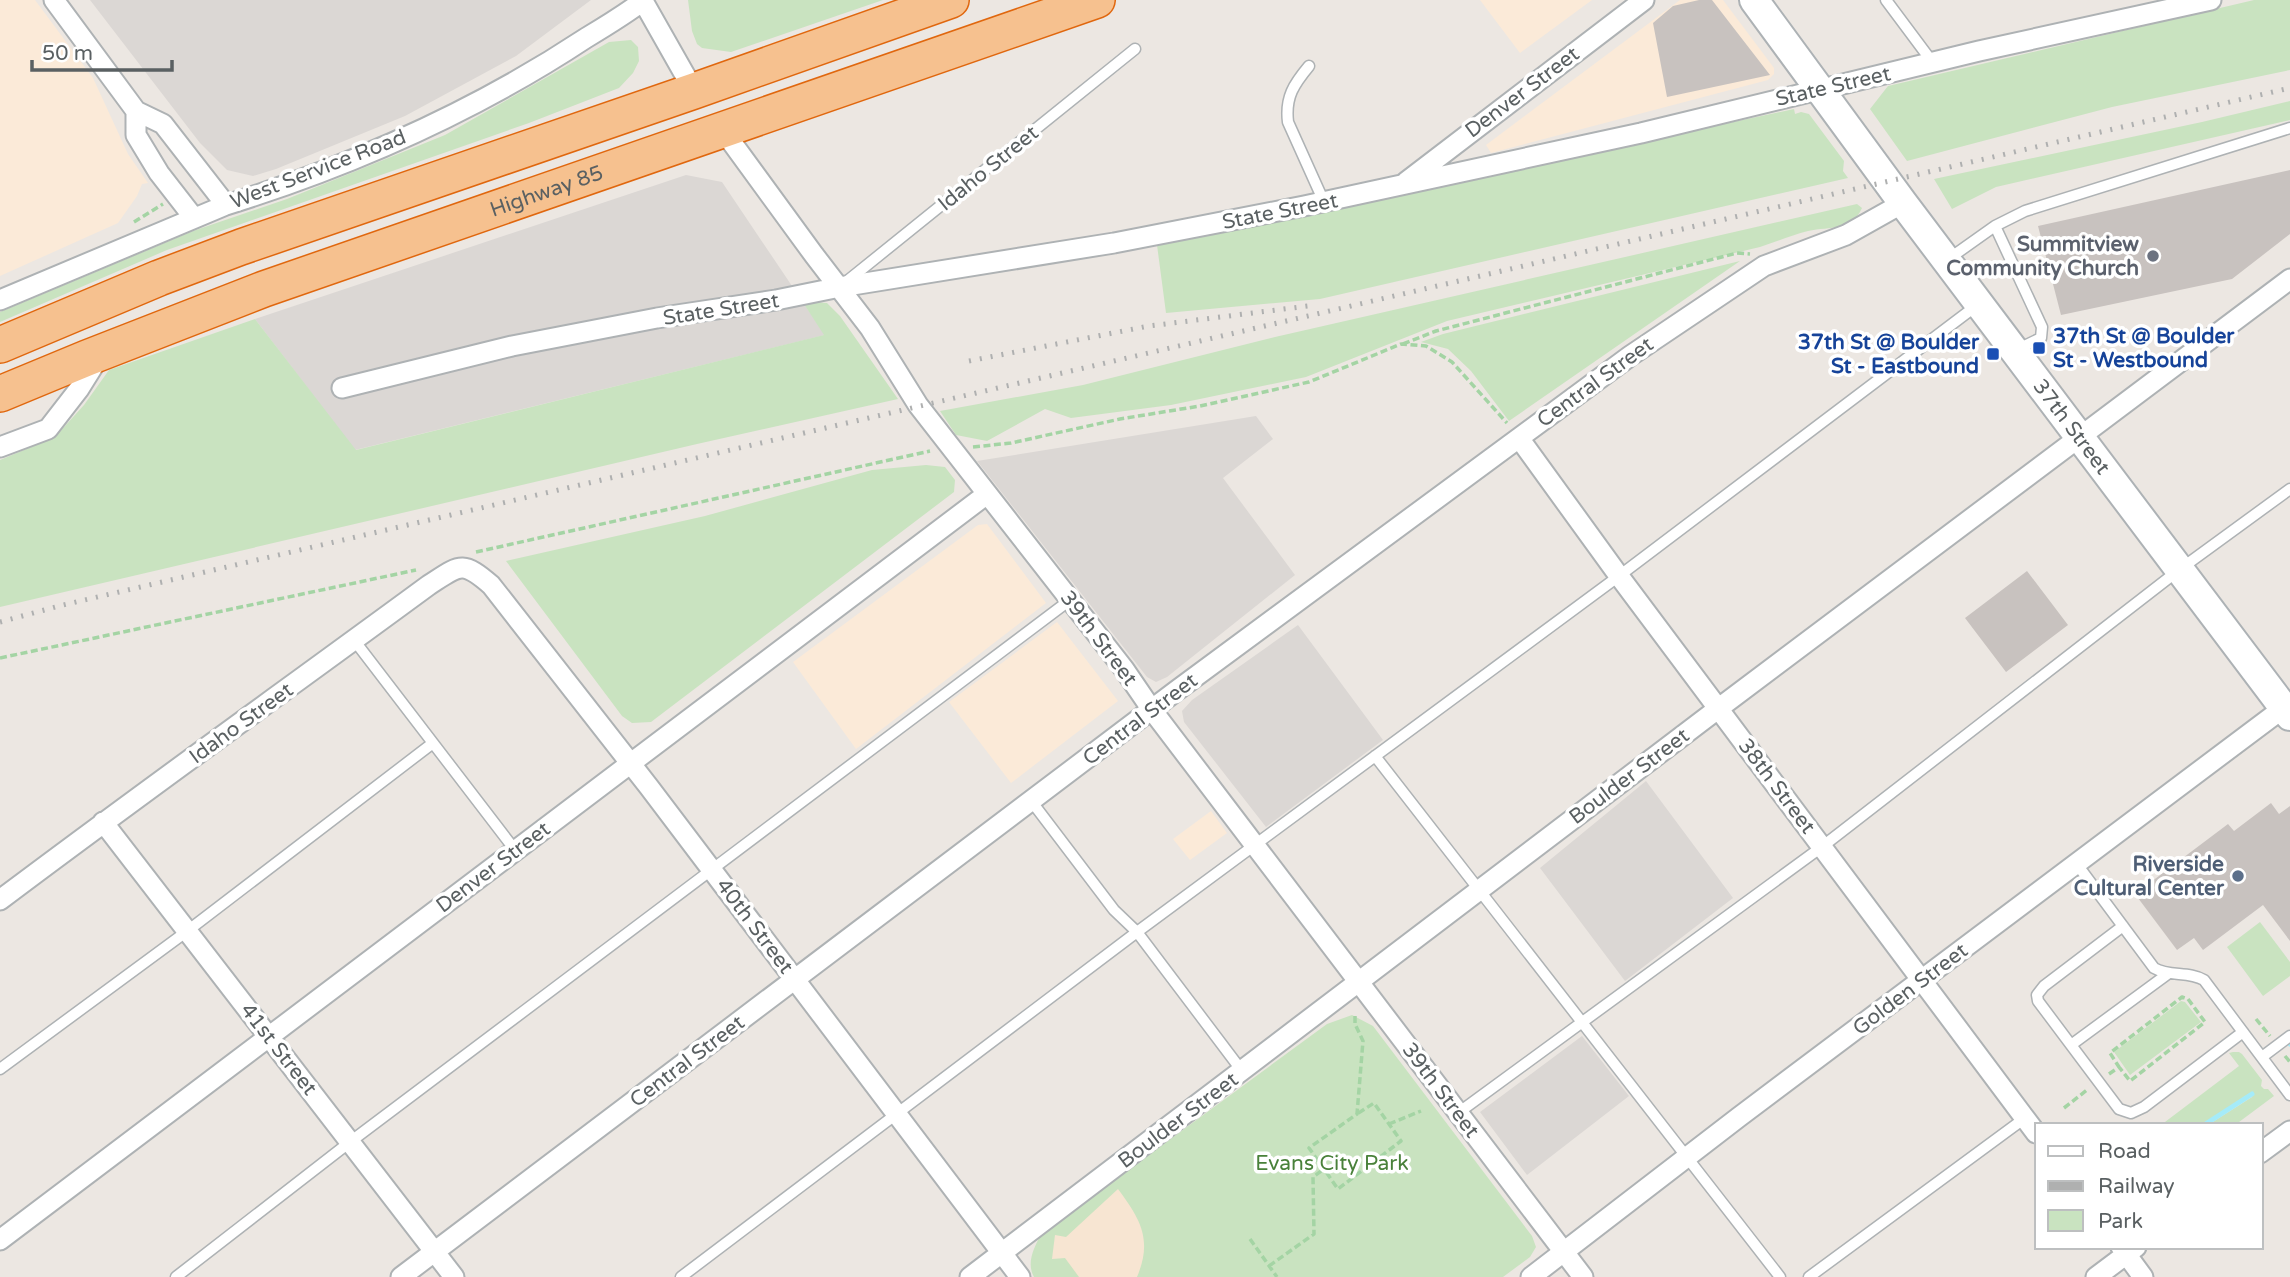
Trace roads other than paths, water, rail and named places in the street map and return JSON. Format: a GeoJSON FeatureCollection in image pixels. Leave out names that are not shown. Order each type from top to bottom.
{"type":"FeatureCollection","features":[{"type":"Feature","properties":{"kind":"highway"},"geometry":{"type":"LineString","coordinates":[[0,345],[240,247],[951,0]]}},
{"type":"Feature","properties":{"kind":"highway","name":"Highway 85"},"geometry":{"type":"LineString","coordinates":[[0,394],[264,289],[1097,0]]}},
{"type":"Feature","properties":{"kind":"main road","name":"37th Street"},"geometry":{"type":"LineString","coordinates":[[1754,0],[2179,570],[2288,709]]}},
{"type":"Feature","properties":{"kind":"street"},"geometry":{"type":"LineString","coordinates":[[54,0],[136,111],[151,116],[171,132],[226,205]]}},
{"type":"Feature","properties":{"kind":"street"},"geometry":{"type":"LineString","coordinates":[[643,0],[694,91]]}},
{"type":"Feature","properties":{"kind":"street","name":"West Service Road"},"geometry":{"type":"LineString","coordinates":[[0,300],[194,218],[350,159],[435,122],[523,78],[643,0]]}},
{"type":"Feature","properties":{"kind":"street","name":"Denver Street"},"geometry":{"type":"LineString","coordinates":[[1400,186],[1644,0]]}},
{"type":"Feature","properties":{"kind":"street"},"geometry":{"type":"LineString","coordinates":[[2116,20],[2120,0]]}},
{"type":"Feature","properties":{"kind":"street","name":"State Street"},"geometry":{"type":"LineString","coordinates":[[342,388],[512,346],[657,318],[1114,243],[1324,202],[2211,0]]}},
{"type":"Feature","properties":{"kind":"street"},"geometry":{"type":"LineString","coordinates":[[136,111],[136,135],[159,173],[194,218]]}},
{"type":"Feature","properties":{"kind":"street","name":"39th Street"},"geometry":{"type":"LineString","coordinates":[[722,129],[870,328],[918,405],[1070,600],[1583,1277]]}},
{"type":"Feature","properties":{"kind":"street","name":"Central Street"},"geometry":{"type":"LineString","coordinates":[[401,1277],[1152,710],[1630,356],[1764,266],[1846,235],[1903,202]]}},
{"type":"Feature","properties":{"kind":"street","name":"Boulder Street"},"geometry":{"type":"LineString","coordinates":[[970,1277],[1719,708],[2290,279]]}},
{"type":"Feature","properties":{"kind":"street"},"geometry":{"type":"LineString","coordinates":[[0,447],[48,429],[102,352]]}},
{"type":"Feature","properties":{"kind":"street","name":"38th Street"},"geometry":{"type":"LineString","coordinates":[[1519,438],[1619,576],[2031,1126]]}},
{"type":"Feature","properties":{"kind":"street","name":"Denver Street"},"geometry":{"type":"LineString","coordinates":[[0,1240],[987,494]]}},
{"type":"Feature","properties":{"kind":"street","name":"Idaho Street"},"geometry":{"type":"LineString","coordinates":[[0,900],[103,822],[455,568],[465,567],[485,579]]}},
{"type":"Feature","properties":{"kind":"street","name":"40th Street"},"geometry":{"type":"LineString","coordinates":[[485,579],[631,764],[1020,1277]]}},
{"type":"Feature","properties":{"kind":"street","name":"Golden Street"},"geometry":{"type":"LineString","coordinates":[[1531,1277],[2076,863],[2288,709]]}},
{"type":"Feature","properties":{"kind":"street","name":"41st Street"},"geometry":{"type":"LineString","coordinates":[[103,822],[454,1277]]}},
{"type":"Feature","properties":{"kind":"street"},"geometry":{"type":"LineString","coordinates":[[2262,1152],[2290,1131]]}},
{"type":"Feature","properties":{"kind":"street"},"geometry":{"type":"LineString","coordinates":[[2096,1277],[2127,1250],[2143,1277]]}},
{"type":"Feature","properties":{"kind":"lane"},"geometry":{"type":"LineString","coordinates":[[1886,0],[1933,62]]}},
{"type":"Feature","properties":{"kind":"lane","name":"Idaho Street"},"geometry":{"type":"LineString","coordinates":[[840,287],[1135,49]]}},
{"type":"Feature","properties":{"kind":"lane"},"geometry":{"type":"LineString","coordinates":[[1309,66],[1296,81],[1286,108],[1289,122],[1324,202]]}},
{"type":"Feature","properties":{"kind":"lane"},"geometry":{"type":"LineString","coordinates":[[1946,260],[1995,226],[2025,211],[2290,128]]}},
{"type":"Feature","properties":{"kind":"lane"},"geometry":{"type":"LineString","coordinates":[[1995,226],[2042,327],[2041,338],[2015,351]]}},
{"type":"Feature","properties":{"kind":"lane"},"geometry":{"type":"LineString","coordinates":[[681,1277],[1137,932],[1619,576],[1979,304]]}},
{"type":"Feature","properties":{"kind":"lane"},"geometry":{"type":"LineString","coordinates":[[1458,1114],[1823,846],[2179,570],[2290,489]]}},
{"type":"Feature","properties":{"kind":"lane"},"geometry":{"type":"LineString","coordinates":[[176,1277],[350,1142],[1070,600]]}},
{"type":"Feature","properties":{"kind":"lane"},"geometry":{"type":"LineString","coordinates":[[354,640],[515,850]]}},
{"type":"Feature","properties":{"kind":"lane"},"geometry":{"type":"LineString","coordinates":[[0,1069],[186,932],[433,743]]}},
{"type":"Feature","properties":{"kind":"lane"},"geometry":{"type":"LineString","coordinates":[[1376,756],[1478,891],[1780,1277]]}},
{"type":"Feature","properties":{"kind":"lane"},"geometry":{"type":"LineString","coordinates":[[1032,802],[1114,910],[1137,932],[1242,1071]]}},
{"type":"Feature","properties":{"kind":"lane"},"geometry":{"type":"LineString","coordinates":[[2076,863],[2154,968],[2161,972],[2199,976],[2204,980],[2290,1095]]}},
{"type":"Feature","properties":{"kind":"lane"},"geometry":{"type":"LineString","coordinates":[[2123,926],[2043,986],[2037,995],[2038,1001],[2119,1109],[2131,1113],[2144,1107],[2243,1032]]}},
{"type":"Feature","properties":{"kind":"lane"},"geometry":{"type":"LineString","coordinates":[[2071,1045],[2169,972]]}},
{"type":"Feature","properties":{"kind":"lane"},"geometry":{"type":"LineString","coordinates":[[2262,1057],[2290,1036]]}},
{"type":"Feature","properties":{"kind":"lane"},"geometry":{"type":"LineString","coordinates":[[1809,1277],[2031,1126]]}},
{"type":"Feature","properties":{"kind":"waterway"},"geometry":{"type":"LineString","coordinates":[[2207,1123],[2252,1094]]}},
{"type":"Feature","properties":{"kind":"railway"},"geometry":{"type":"LineString","coordinates":[[0,622],[63,605],[2290,88]]}},
{"type":"Feature","properties":{"kind":"railway"},"geometry":{"type":"LineString","coordinates":[[969,361],[1149,326],[1316,305]]}},
{"type":"Feature","properties":{"kind":"place","name":"Summitview Community Church"},"geometry":{"type":"Point","coordinates":[2153,256]}},
{"type":"Feature","properties":{"kind":"place","name":"37th St @ Boulder St - Westbound"},"geometry":{"type":"Point","coordinates":[2039,348]}},
{"type":"Feature","properties":{"kind":"place","name":"37th St @ Boulder St - Eastbound"},"geometry":{"type":"Point","coordinates":[1993,354]}},
{"type":"Feature","properties":{"kind":"place","name":"Riverside Cultural Center"},"geometry":{"type":"Point","coordinates":[2238,876]}},
{"type":"Feature","properties":{"kind":"park label","name":"Evans City Park"},"geometry":{"type":"Point","coordinates":[1332,1163]}}]}
